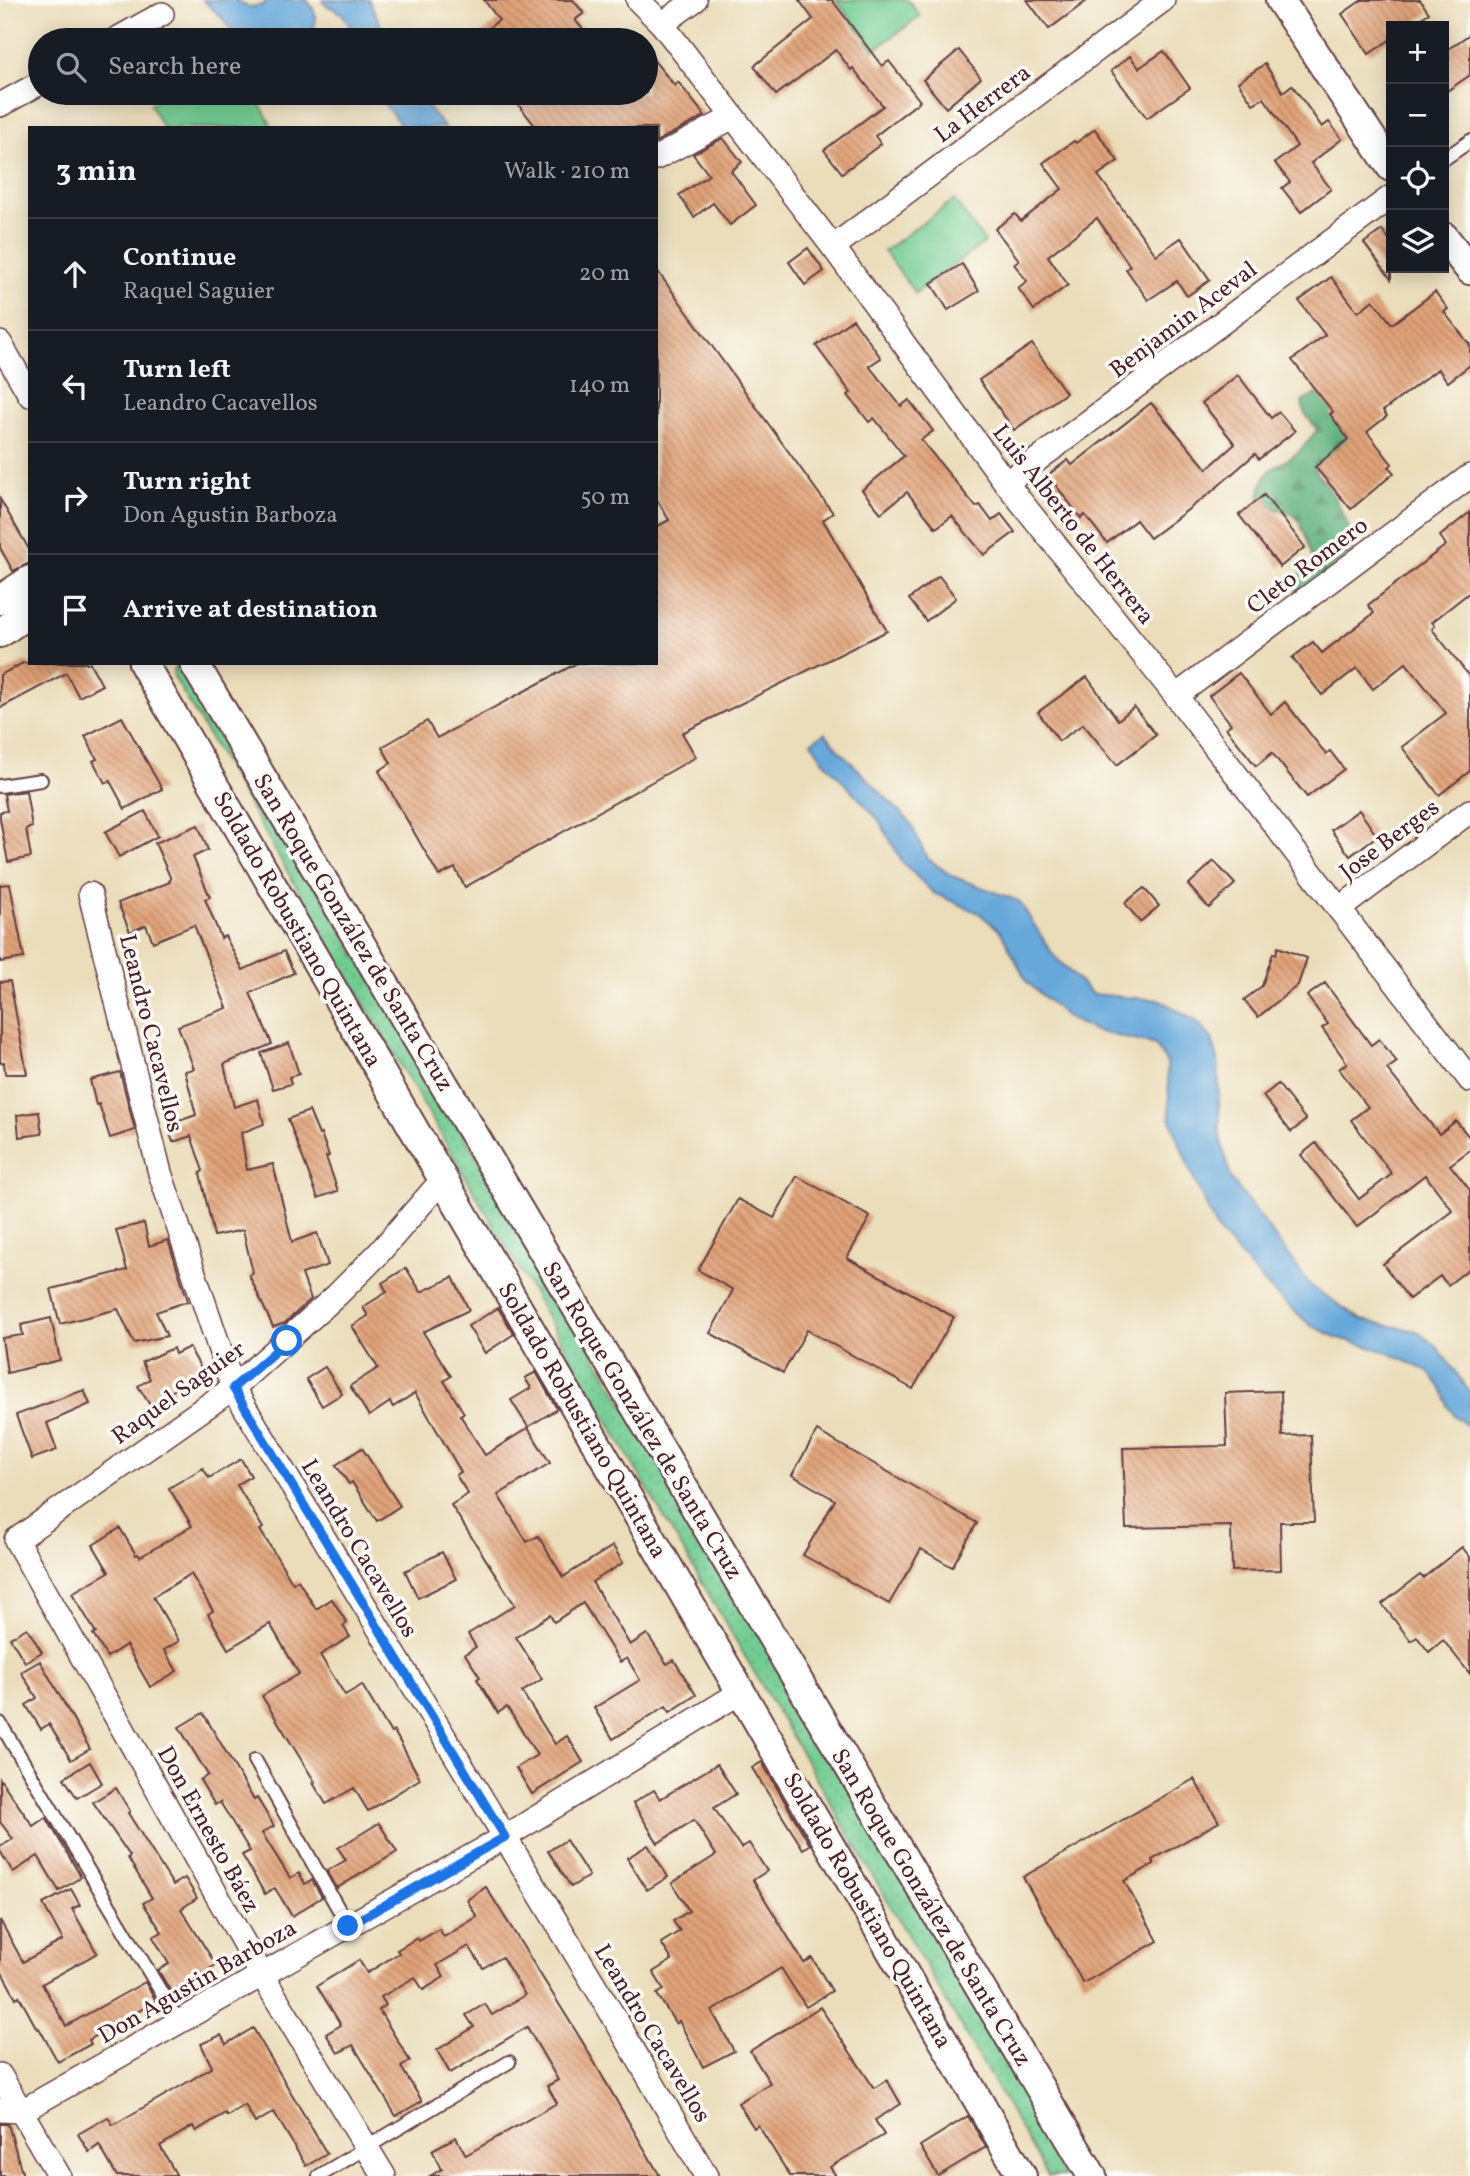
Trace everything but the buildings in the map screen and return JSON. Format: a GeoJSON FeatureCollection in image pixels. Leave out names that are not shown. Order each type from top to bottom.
{"type":"FeatureCollection","features":[{"type":"Feature","properties":{"kind":"street","name":"Luis Alberto de Herrera"},"geometry":{"type":"LineString","coordinates":[[638,0],[662,24],[833,247],[1006,483],[1176,696],[1470,1080]]}},
{"type":"Feature","properties":{"kind":"street"},"geometry":{"type":"LineString","coordinates":[[662,24],[695,0]]}},
{"type":"Feature","properties":{"kind":"street","name":"La Herrera"},"geometry":{"type":"LineString","coordinates":[[833,247],[1163,0]]}},
{"type":"Feature","properties":{"kind":"street"},"geometry":{"type":"LineString","coordinates":[[1280,0],[1386,159]]}},
{"type":"Feature","properties":{"kind":"street"},"geometry":{"type":"LineString","coordinates":[[137,28],[162,14]]}},
{"type":"Feature","properties":{"kind":"street"},"geometry":{"type":"LineString","coordinates":[[0,105],[28,90]]}},
{"type":"Feature","properties":{"kind":"street"},"geometry":{"type":"LineString","coordinates":[[658,157],[733,117]]}},
{"type":"Feature","properties":{"kind":"street","name":"Benjamin Aceval"},"geometry":{"type":"LineString","coordinates":[[1006,483],[1386,201]]}},
{"type":"Feature","properties":{"kind":"street"},"geometry":{"type":"LineString","coordinates":[[1449,243],[1470,270]]}},
{"type":"Feature","properties":{"kind":"street"},"geometry":{"type":"LineString","coordinates":[[0,342],[28,391]]}},
{"type":"Feature","properties":{"kind":"street","name":"Cleto Romero"},"geometry":{"type":"LineString","coordinates":[[1176,696],[1470,476]]}},
{"type":"Feature","properties":{"kind":"street"},"geometry":{"type":"LineString","coordinates":[[15,618],[28,585]]}},
{"type":"Feature","properties":{"kind":"street","name":"Soldado Robustiano Quintana"},"geometry":{"type":"LineString","coordinates":[[144,665],[1022,2176]]}},
{"type":"Feature","properties":{"kind":"street","name":"San Roque González de Santa Cruz"},"geometry":{"type":"LineString","coordinates":[[195,665],[1092,2176]]}},
{"type":"Feature","properties":{"kind":"street","name":"Jose Berges"},"geometry":{"type":"LineString","coordinates":[[1339,909],[1470,811]]}},
{"type":"Feature","properties":{"kind":"street","name":"Leandro Cacavellos"},"geometry":{"type":"LineString","coordinates":[[90,894],[160,1173],[233,1388],[617,2022],[706,2176]]}},
{"type":"Feature","properties":{"kind":"street","name":"Raquel Saguier"},"geometry":{"type":"LineString","coordinates":[[16,1540],[233,1388],[337,1295],[377,1255],[443,1179]]}},
{"type":"Feature","properties":{"kind":"street","name":"Don Ernesto Báez"},"geometry":{"type":"LineString","coordinates":[[16,1540],[262,1975],[384,2176]]}},
{"type":"Feature","properties":{"kind":"street","name":"Don Agustin Barboza"},"geometry":{"type":"LineString","coordinates":[[11,2110],[178,2022],[505,1837],[741,1692]]}},
{"type":"Feature","properties":{"kind":"street"},"geometry":{"type":"LineString","coordinates":[[0,2075],[11,2110],[59,2176]]}},
{"type":"Feature","properties":{"kind":"lane"},"geometry":{"type":"LineString","coordinates":[[1449,156],[1470,141]]}},
{"type":"Feature","properties":{"kind":"lane"},"geometry":{"type":"LineString","coordinates":[[0,786],[41,780]]}},
{"type":"Feature","properties":{"kind":"lane"},"geometry":{"type":"LineString","coordinates":[[0,1723],[178,2022]]}},
{"type":"Feature","properties":{"kind":"lane"},"geometry":{"type":"LineString","coordinates":[[255,1760],[348,1926]]}},
{"type":"Feature","properties":{"kind":"lane"},"geometry":{"type":"LineString","coordinates":[[319,2176],[509,2062]]}},
{"type":"Feature","properties":{"kind":"green space"},"geometry":{"type":"Polygon","coordinates":[[[836,0],[908,0],[920,16],[874,50],[836,0]]]}},
{"type":"Feature","properties":{"kind":"green space"},"geometry":{"type":"Polygon","coordinates":[[[151,105],[261,105],[272,126],[162,126],[151,105]]]}},
{"type":"Feature","properties":{"kind":"green space"},"geometry":{"type":"Polygon","coordinates":[[[954,200],[985,242],[915,293],[884,251],[954,200]]]}},
{"type":"Feature","properties":{"kind":"green space"},"geometry":{"type":"Polygon","coordinates":[[[1320,392],[1353,436],[1315,469],[1345,519],[1353,544],[1352,552],[1296,596],[1298,576],[1313,562],[1306,537],[1293,515],[1268,506],[1259,497],[1261,486],[1269,472],[1298,452],[1317,430],[1304,412],[1302,402],[1320,392]]]}},
{"type":"Feature","properties":{"kind":"green space"},"geometry":{"type":"Polygon","coordinates":[[[177,665],[184,665],[1083,2176],[1048,2176],[174,677],[173,670],[177,665]]]}},
{"type":"Feature","properties":{"kind":"water"},"geometry":{"type":"Polygon","coordinates":[[[203,0],[235,0],[249,7],[263,5],[267,0],[307,0],[314,10],[316,20],[313,28],[230,28],[203,0]]]}},
{"type":"Feature","properties":{"kind":"water"},"geometry":{"type":"Polygon","coordinates":[[[323,0],[369,0],[382,28],[351,28],[342,13],[324,4],[323,0]]]}},
{"type":"Feature","properties":{"kind":"water"},"geometry":{"type":"Polygon","coordinates":[[[385,105],[426,105],[443,126],[401,126],[385,105]]]}},
{"type":"Feature","properties":{"kind":"water"},"geometry":{"type":"Polygon","coordinates":[[[825,733],[910,822],[927,858],[952,876],[1019,901],[1054,956],[1092,994],[1160,1000],[1199,1023],[1212,1039],[1218,1060],[1220,1136],[1231,1178],[1311,1286],[1362,1320],[1417,1331],[1437,1347],[1470,1392],[1470,1428],[1455,1416],[1444,1393],[1429,1372],[1387,1352],[1336,1337],[1310,1325],[1270,1289],[1217,1230],[1170,1118],[1167,1063],[1155,1045],[1095,1031],[1069,1019],[1027,982],[1001,932],[979,913],[933,893],[902,862],[879,820],[823,760],[811,742],[825,733]]]}},
{"type":"Feature","properties":{"kind":"route"},"geometry":{"type":"LineString","coordinates":[[287,1341],[233,1388],[505,1837],[348,1926]]}}]}
